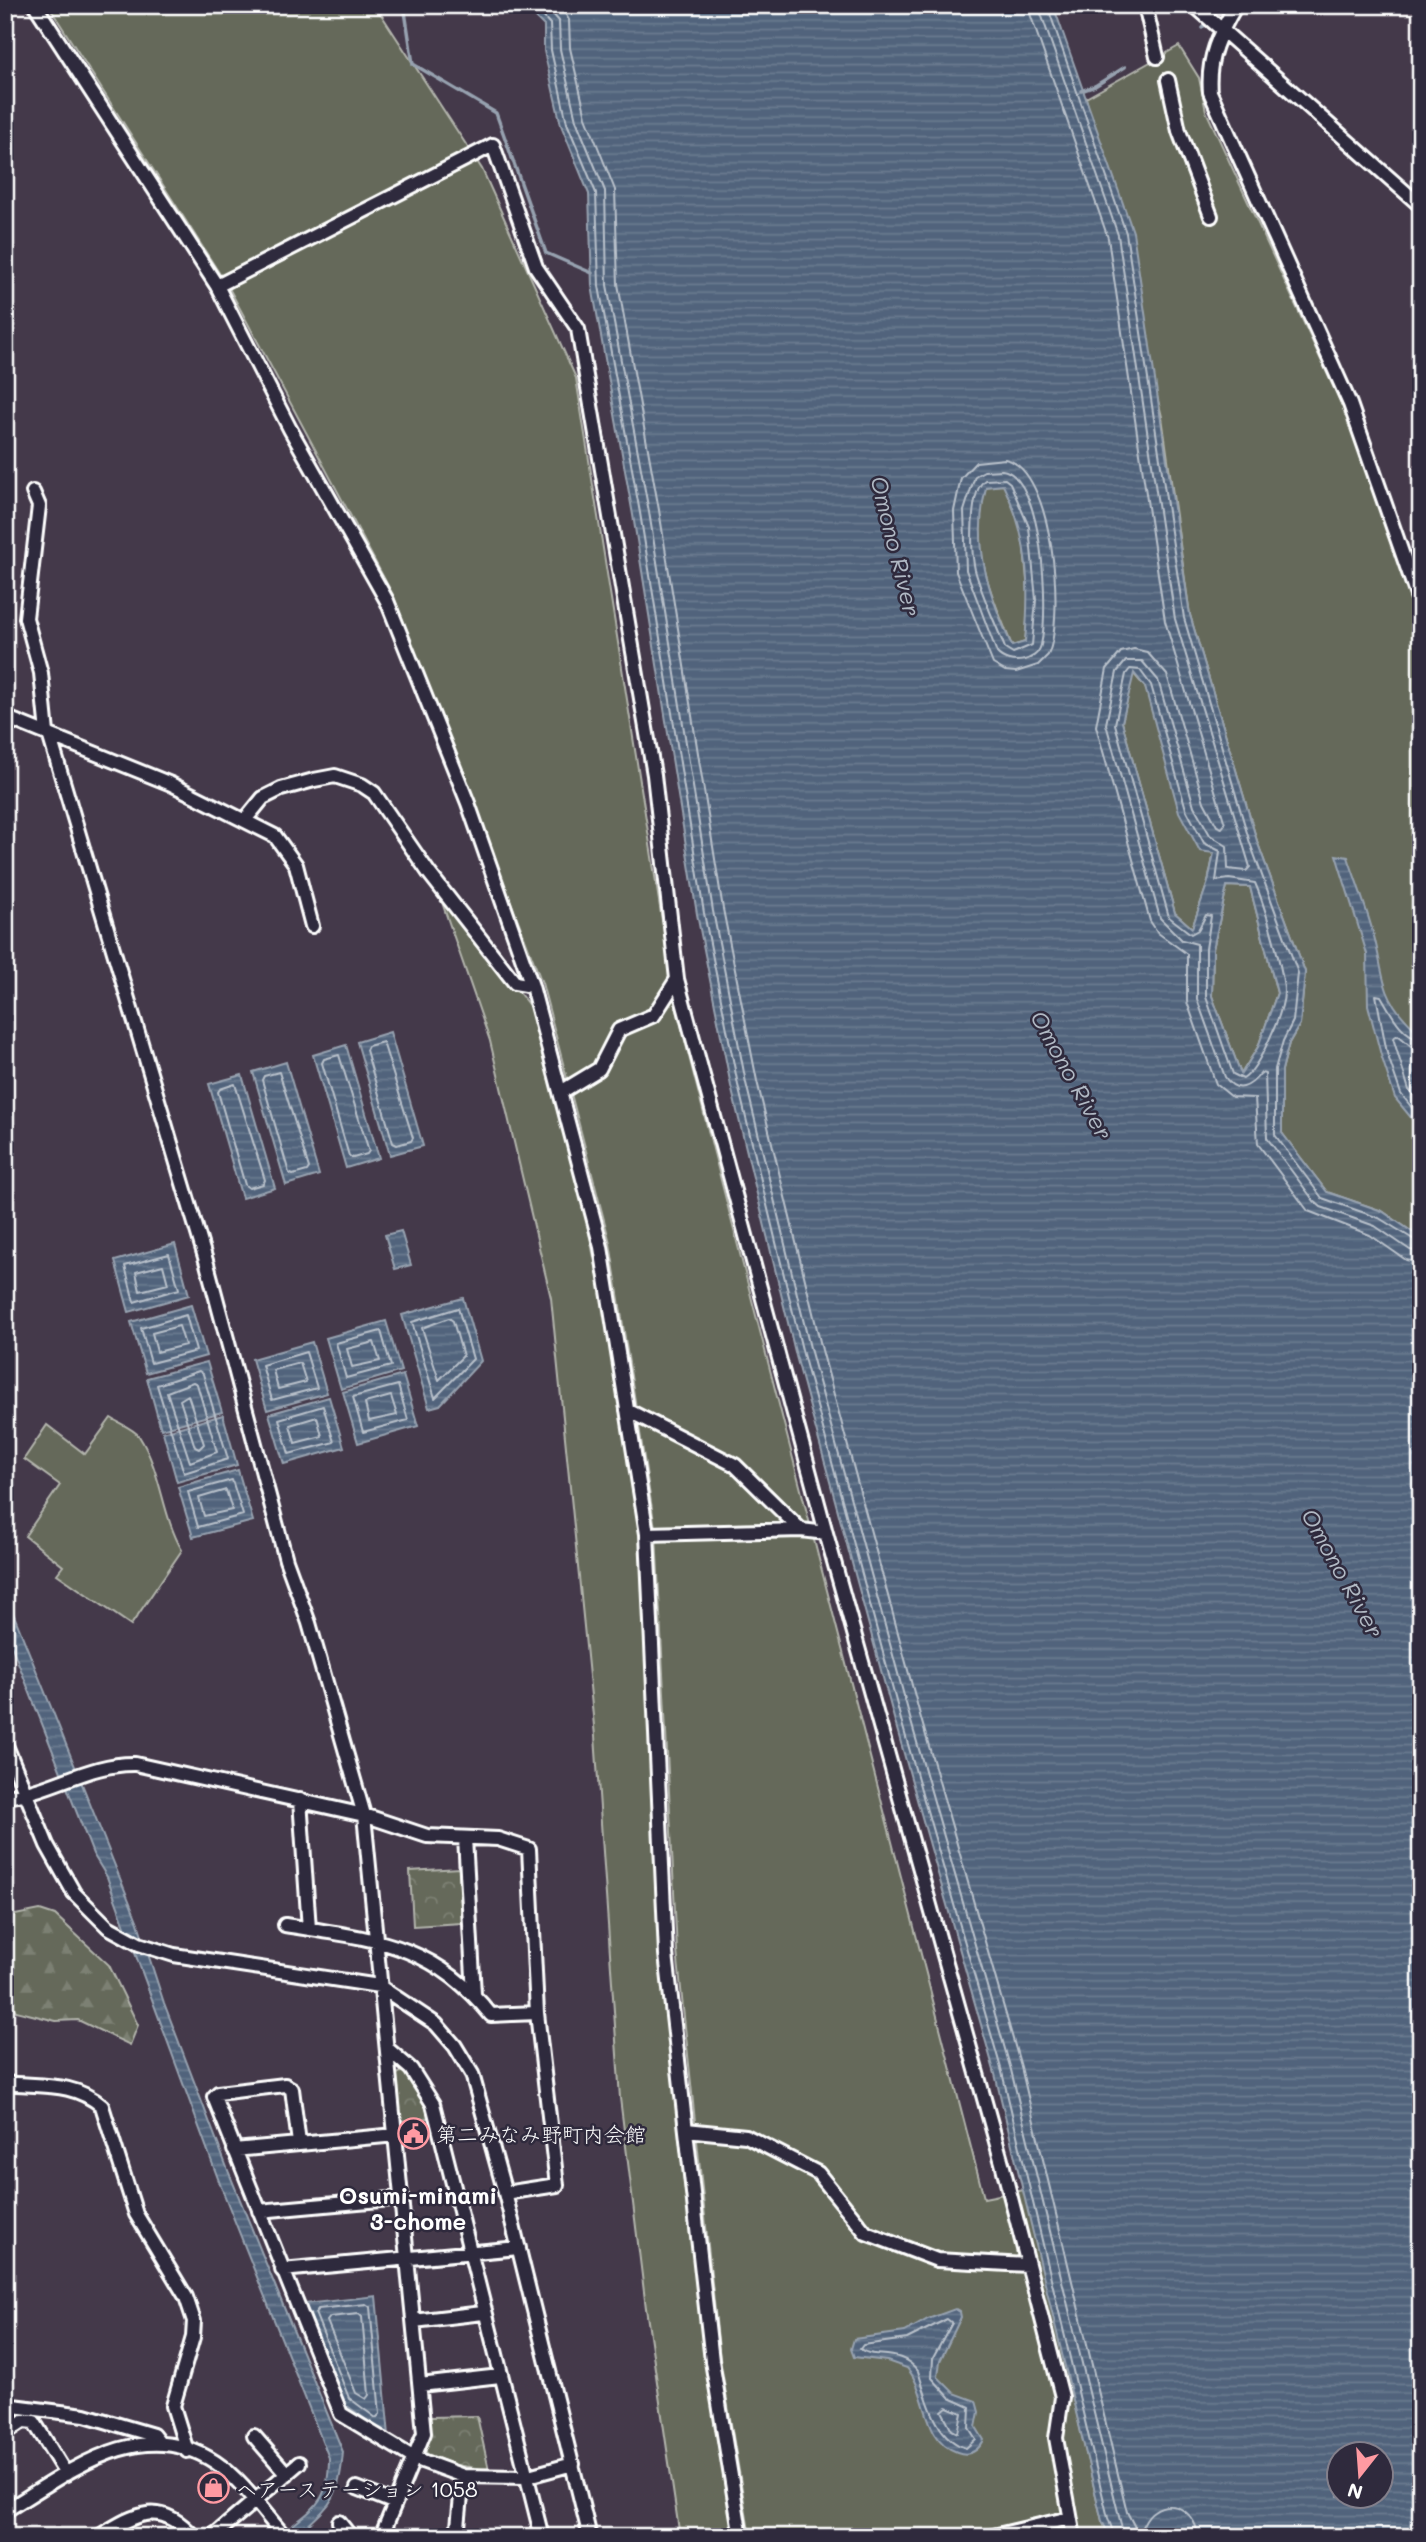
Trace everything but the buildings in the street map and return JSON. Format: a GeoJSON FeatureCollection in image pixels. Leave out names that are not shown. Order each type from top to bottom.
{"type":"FeatureCollection","features":[{"type":"Feature","properties":{"kind":"street"},"geometry":{"type":"LineString","coordinates":[[35,5],[217,286],[290,429],[387,601],[468,803],[532,986],[601,1247],[647,1534],[666,1954],[712,2361],[741,2537]]}},
{"type":"Feature","properties":{"kind":"street"},"geometry":{"type":"LineString","coordinates":[[1145,5],[1157,57]]}},
{"type":"Feature","properties":{"kind":"street"},"geometry":{"type":"LineString","coordinates":[[1236,5],[1218,27],[1208,72],[1210,92],[1349,404],[1421,607]]}},
{"type":"Feature","properties":{"kind":"street"},"geometry":{"type":"LineString","coordinates":[[1199,10],[1421,206]]}},
{"type":"Feature","properties":{"kind":"street"},"geometry":{"type":"LineString","coordinates":[[1168,80],[1179,131],[1211,216]]}},
{"type":"Feature","properties":{"kind":"street"},"geometry":{"type":"LineString","coordinates":[[217,286],[493,145],[537,267],[578,329],[654,775],[677,979],[825,1534],[1028,2265],[1062,2397],[1056,2438],[1074,2537]]}},
{"type":"Feature","properties":{"kind":"street"},"geometry":{"type":"LineString","coordinates":[[33,492],[39,506],[26,618],[41,673],[48,734],[207,1264],[286,1560],[309,1623],[365,1815],[379,1986],[389,2050],[424,2433],[381,2537]]}},
{"type":"Feature","properties":{"kind":"street"},"geometry":{"type":"LineString","coordinates":[[5,717],[172,784],[275,836],[296,864],[312,926]]}},
{"type":"Feature","properties":{"kind":"street"},"geometry":{"type":"LineString","coordinates":[[245,820],[263,798],[281,789],[335,776],[362,785],[374,793],[429,873],[515,983],[532,986]]}},
{"type":"Feature","properties":{"kind":"street"},"geometry":{"type":"LineString","coordinates":[[561,1093],[599,1069],[619,1030],[654,1015],[677,979]]}},
{"type":"Feature","properties":{"kind":"street"},"geometry":{"type":"LineString","coordinates":[[627,1410],[736,1465],[801,1530]]}},
{"type":"Feature","properties":{"kind":"street"},"geometry":{"type":"LineString","coordinates":[[647,1534],[801,1530],[825,1534]]}},
{"type":"Feature","properties":{"kind":"street"},"geometry":{"type":"LineString","coordinates":[[5,1743],[47,1845],[75,1893],[108,1927],[139,1944],[174,1955],[379,1986],[436,2024],[455,2046],[472,2074],[505,2193],[590,2537]]}},
{"type":"Feature","properties":{"kind":"street"},"geometry":{"type":"LineString","coordinates":[[5,1797],[26,1795],[112,1763],[135,1764],[365,1815],[427,1836],[498,1839],[529,1849],[537,2013],[557,2185],[505,2193]]}},
{"type":"Feature","properties":{"kind":"street"},"geometry":{"type":"LineString","coordinates":[[300,1800],[309,1929]]}},
{"type":"Feature","properties":{"kind":"street"},"geometry":{"type":"LineString","coordinates":[[465,1838],[474,1994]]}},
{"type":"Feature","properties":{"kind":"street"},"geometry":{"type":"LineString","coordinates":[[285,1924],[375,1940],[430,1960],[474,1994],[491,2015],[537,2013]]}},
{"type":"Feature","properties":{"kind":"street"},"geometry":{"type":"LineString","coordinates":[[389,2050],[411,2069],[433,2104],[483,2313],[542,2537]]}},
{"type":"Feature","properties":{"kind":"street"},"geometry":{"type":"LineString","coordinates":[[5,2083],[63,2086],[90,2096],[102,2106],[136,2214],[186,2297],[194,2321],[193,2337],[173,2406],[187,2451]]}},
{"type":"Feature","properties":{"kind":"street"},"geometry":{"type":"LineString","coordinates":[[299,2143],[292,2090],[285,2085],[218,2093],[214,2097],[341,2414],[414,2458],[463,2476],[525,2477],[573,2464]]}},
{"type":"Feature","properties":{"kind":"street"},"geometry":{"type":"LineString","coordinates":[[686,2130],[746,2136],[818,2174],[866,2232],[890,2242],[937,2260],[1028,2265]]}},
{"type":"Feature","properties":{"kind":"street"},"geometry":{"type":"LineString","coordinates":[[234,2150],[397,2135]]}},
{"type":"Feature","properties":{"kind":"street"},"geometry":{"type":"LineString","coordinates":[[260,2211],[402,2198]]}},
{"type":"Feature","properties":{"kind":"street"},"geometry":{"type":"LineString","coordinates":[[282,2270],[408,2261],[519,2248]]}},
{"type":"Feature","properties":{"kind":"street"},"geometry":{"type":"LineString","coordinates":[[414,2321],[483,2313]]}},
{"type":"Feature","properties":{"kind":"street"},"geometry":{"type":"LineString","coordinates":[[420,2385],[500,2376]]}},
{"type":"Feature","properties":{"kind":"street"},"geometry":{"type":"LineString","coordinates":[[5,2405],[85,2415],[153,2435],[160,2444]]}},
{"type":"Feature","properties":{"kind":"street"},"geometry":{"type":"LineString","coordinates":[[29,2422],[30,2408]]}},
{"type":"Feature","properties":{"kind":"street"},"geometry":{"type":"LineString","coordinates":[[5,2433],[23,2421],[34,2422],[66,2474]]}},
{"type":"Feature","properties":{"kind":"street"},"geometry":{"type":"LineString","coordinates":[[254,2436],[287,2474]]}},
{"type":"Feature","properties":{"kind":"street"},"geometry":{"type":"LineString","coordinates":[[5,2511],[107,2452],[134,2445],[160,2444],[215,2462],[282,2533]]}},
{"type":"Feature","properties":{"kind":"street"},"geometry":{"type":"LineString","coordinates":[[212,2537],[299,2463]]}},
{"type":"Feature","properties":{"kind":"street"},"geometry":{"type":"LineString","coordinates":[[457,2537],[463,2476]]}},
{"type":"Feature","properties":{"kind":"street"},"geometry":{"type":"LineString","coordinates":[[357,2488],[395,2503]]}},
{"type":"Feature","properties":{"kind":"street"},"geometry":{"type":"LineString","coordinates":[[98,2537],[137,2514],[159,2512],[180,2520],[194,2537]]}},
{"type":"Feature","properties":{"kind":"street"},"geometry":{"type":"LineString","coordinates":[[989,2537],[1070,2518]]}},
{"type":"Feature","properties":{"kind":"street"},"geometry":{"type":"LineString","coordinates":[[339,2522],[351,2537]]}},
{"type":"Feature","properties":{"kind":"green space"},"geometry":{"type":"Polygon","coordinates":[[[48,5],[375,5],[482,169],[576,378],[675,1002],[984,2198],[1024,2190],[1102,2521],[1110,2537],[750,2537],[720,2359],[677,1951],[656,1534],[610,1243],[542,983],[394,597],[230,290],[48,5]]]}},
{"type":"Feature","properties":{"kind":"green space"},"geometry":{"type":"Polygon","coordinates":[[[1179,46],[1199,78],[1206,111],[1345,412],[1421,629],[1421,1238],[1382,1211],[1327,1192],[1282,1133],[1282,1070],[1289,1043],[1300,1024],[1305,972],[1257,841],[1190,615],[1162,417],[1086,98],[1179,46]]]}},
{"type":"Feature","properties":{"kind":"green space"},"geometry":{"type":"Polygon","coordinates":[[[1004,485],[1022,528],[1029,601],[1025,642],[1012,646],[989,587],[981,550],[980,530],[986,486],[1004,485]]]}},
{"type":"Feature","properties":{"kind":"green space"},"geometry":{"type":"Polygon","coordinates":[[[1133,673],[1145,687],[1214,853],[1208,882],[1192,928],[1175,913],[1122,722],[1133,673]]]}},
{"type":"Feature","properties":{"kind":"green space"},"geometry":{"type":"Polygon","coordinates":[[[1227,886],[1250,887],[1277,993],[1258,1047],[1241,1074],[1212,996],[1213,949],[1227,886]]]}},
{"type":"Feature","properties":{"kind":"green space"},"geometry":{"type":"Polygon","coordinates":[[[437,888],[531,1008],[544,1042],[586,1218],[617,1369],[643,1534],[663,1955],[737,2537],[680,2537],[646,2308],[620,2098],[595,1736],[551,1298],[490,1041],[437,888]]]}},
{"type":"Feature","properties":{"kind":"green space"},"geometry":{"type":"Polygon","coordinates":[[[111,1418],[137,1433],[147,1450],[182,1550],[131,1625],[57,1574],[63,1566],[25,1536],[60,1485],[24,1459],[47,1425],[85,1454],[111,1418]]]}},
{"type":"Feature","properties":{"kind":"green space"},"geometry":{"type":"Polygon","coordinates":[[[459,1868],[462,1923],[413,1926],[410,1871],[459,1868]]]}},
{"type":"Feature","properties":{"kind":"green space"},"geometry":{"type":"Polygon","coordinates":[[[40,1910],[55,1915],[109,1965],[138,2025],[130,2045],[78,2020],[56,2021],[16,2011],[7,1998],[12,1984],[5,1967],[5,1917],[40,1910]]]}},
{"type":"Feature","properties":{"kind":"green space"},"geometry":{"type":"Polygon","coordinates":[[[404,2070],[424,2102],[429,2118],[401,2121],[396,2075],[404,2070]]]}},
{"type":"Feature","properties":{"kind":"green space"},"geometry":{"type":"Polygon","coordinates":[[[477,2416],[489,2470],[455,2465],[427,2454],[424,2447],[430,2434],[430,2417],[477,2416]]]}},
{"type":"Feature","properties":{"kind":"water","name":"Omono River"},"geometry":{"type":"Polygon","coordinates":[[[523,5],[1053,5],[1133,232],[1190,615],[1257,841],[1305,972],[1300,1024],[1289,1043],[1282,1070],[1282,1133],[1327,1192],[1382,1211],[1421,1238],[1421,2537],[1175,2537],[1168,2531],[1167,2537],[1110,2537],[1102,2521],[995,2074],[895,1722],[796,1356],[731,1086],[697,914],[633,515],[592,286],[589,194],[561,125],[544,51],[544,26],[523,5]],[[1003,485],[986,487],[982,508],[982,549],[990,588],[1012,646],[1025,642],[1026,562],[1018,523],[1003,485]],[[1134,673],[1122,722],[1175,913],[1192,928],[1208,882],[1214,853],[1200,851],[1179,812],[1145,687],[1134,673]],[[1227,886],[1213,949],[1212,996],[1241,1074],[1258,1047],[1277,993],[1250,887],[1227,886]]]}},
{"type":"Feature","properties":{"kind":"water"},"geometry":{"type":"Polygon","coordinates":[[[1336,855],[1348,857],[1392,1002],[1421,1035],[1421,1130],[1395,1098],[1381,1055],[1368,1005],[1367,954],[1336,855]]]}},
{"type":"Feature","properties":{"kind":"water"},"geometry":{"type":"Polygon","coordinates":[[[390,1032],[423,1146],[390,1155],[357,1042],[390,1032]]]}},
{"type":"Feature","properties":{"kind":"water"},"geometry":{"type":"Polygon","coordinates":[[[346,1045],[379,1158],[346,1168],[313,1055],[346,1045]]]}},
{"type":"Feature","properties":{"kind":"water"},"geometry":{"type":"Polygon","coordinates":[[[286,1062],[319,1175],[286,1185],[253,1072],[286,1062]]]}},
{"type":"Feature","properties":{"kind":"water"},"geometry":{"type":"Polygon","coordinates":[[[242,1075],[275,1188],[242,1198],[209,1084],[242,1075]]]}},
{"type":"Feature","properties":{"kind":"water"},"geometry":{"type":"Polygon","coordinates":[[[401,1231],[411,1265],[395,1269],[385,1235],[401,1231]]]}},
{"type":"Feature","properties":{"kind":"water"},"geometry":{"type":"Polygon","coordinates":[[[175,1244],[189,1295],[129,1312],[115,1261],[175,1244]]]}},
{"type":"Feature","properties":{"kind":"water"},"geometry":{"type":"Polygon","coordinates":[[[463,1298],[481,1361],[440,1405],[429,1408],[402,1315],[463,1298]]]}},
{"type":"Feature","properties":{"kind":"water"},"geometry":{"type":"Polygon","coordinates":[[[191,1305],[206,1356],[146,1373],[131,1322],[191,1305]]]}},
{"type":"Feature","properties":{"kind":"water"},"geometry":{"type":"Polygon","coordinates":[[[386,1321],[401,1371],[341,1389],[326,1338],[386,1321]]]}},
{"type":"Feature","properties":{"kind":"water"},"geometry":{"type":"Polygon","coordinates":[[[312,1342],[327,1393],[267,1410],[252,1359],[312,1342]]]}},
{"type":"Feature","properties":{"kind":"water"},"geometry":{"type":"Polygon","coordinates":[[[207,1362],[222,1412],[161,1429],[147,1378],[207,1362]]]}},
{"type":"Feature","properties":{"kind":"water"},"geometry":{"type":"Polygon","coordinates":[[[403,1375],[418,1426],[358,1443],[343,1392],[403,1375]]]}},
{"type":"Feature","properties":{"kind":"water"},"geometry":{"type":"Polygon","coordinates":[[[329,1397],[344,1447],[284,1464],[269,1414],[329,1397]]]}},
{"type":"Feature","properties":{"kind":"water"},"geometry":{"type":"Polygon","coordinates":[[[223,1415],[237,1465],[177,1482],[163,1432],[223,1415]]]}},
{"type":"Feature","properties":{"kind":"water"},"geometry":{"type":"Polygon","coordinates":[[[238,1470],[253,1521],[193,1537],[178,1487],[238,1470]]]}},
{"type":"Feature","properties":{"kind":"water"},"geometry":{"type":"Polygon","coordinates":[[[5,1593],[138,1923],[164,2003],[229,2173],[343,2452],[339,2482],[331,2501],[295,2537],[278,2537],[309,2512],[322,2496],[326,2487],[329,2458],[220,2184],[107,1877],[93,1854],[5,1629],[5,1593]]]}},
{"type":"Feature","properties":{"kind":"water"},"geometry":{"type":"Polygon","coordinates":[[[376,2296],[389,2436],[343,2403],[304,2304],[376,2296]]]}},
{"type":"Feature","properties":{"kind":"water"},"geometry":{"type":"Polygon","coordinates":[[[955,2309],[960,2312],[961,2317],[940,2361],[938,2377],[954,2393],[976,2401],[979,2412],[976,2427],[984,2440],[976,2450],[966,2454],[946,2446],[937,2437],[914,2378],[907,2368],[887,2361],[854,2357],[851,2349],[854,2339],[905,2332],[928,2319],[955,2309]]]}},
{"type":"Feature","properties":{"kind":"waterway"},"geometry":{"type":"LineString","coordinates":[[404,5],[413,64],[496,113],[546,253],[592,273]]}},
{"type":"Feature","properties":{"kind":"waterway"},"geometry":{"type":"LineString","coordinates":[[1202,28],[1221,5]]}},
{"type":"Feature","properties":{"kind":"waterway"},"geometry":{"type":"LineString","coordinates":[[1081,91],[1095,86],[1125,67]]}},
{"type":"Feature","properties":{"kind":"place","name":"第二みなみ野町内会館"},"geometry":{"type":"Point","coordinates":[413,2133]}},
{"type":"Feature","properties":{"kind":"place","name":"ヘアーステーション 1058"},"geometry":{"type":"Point","coordinates":[213,2488]}},
{"type":"Feature","properties":{"kind":"district","name":"Osumi-minami 3-chome"},"geometry":{"type":"Point","coordinates":[418,2208]}}]}
